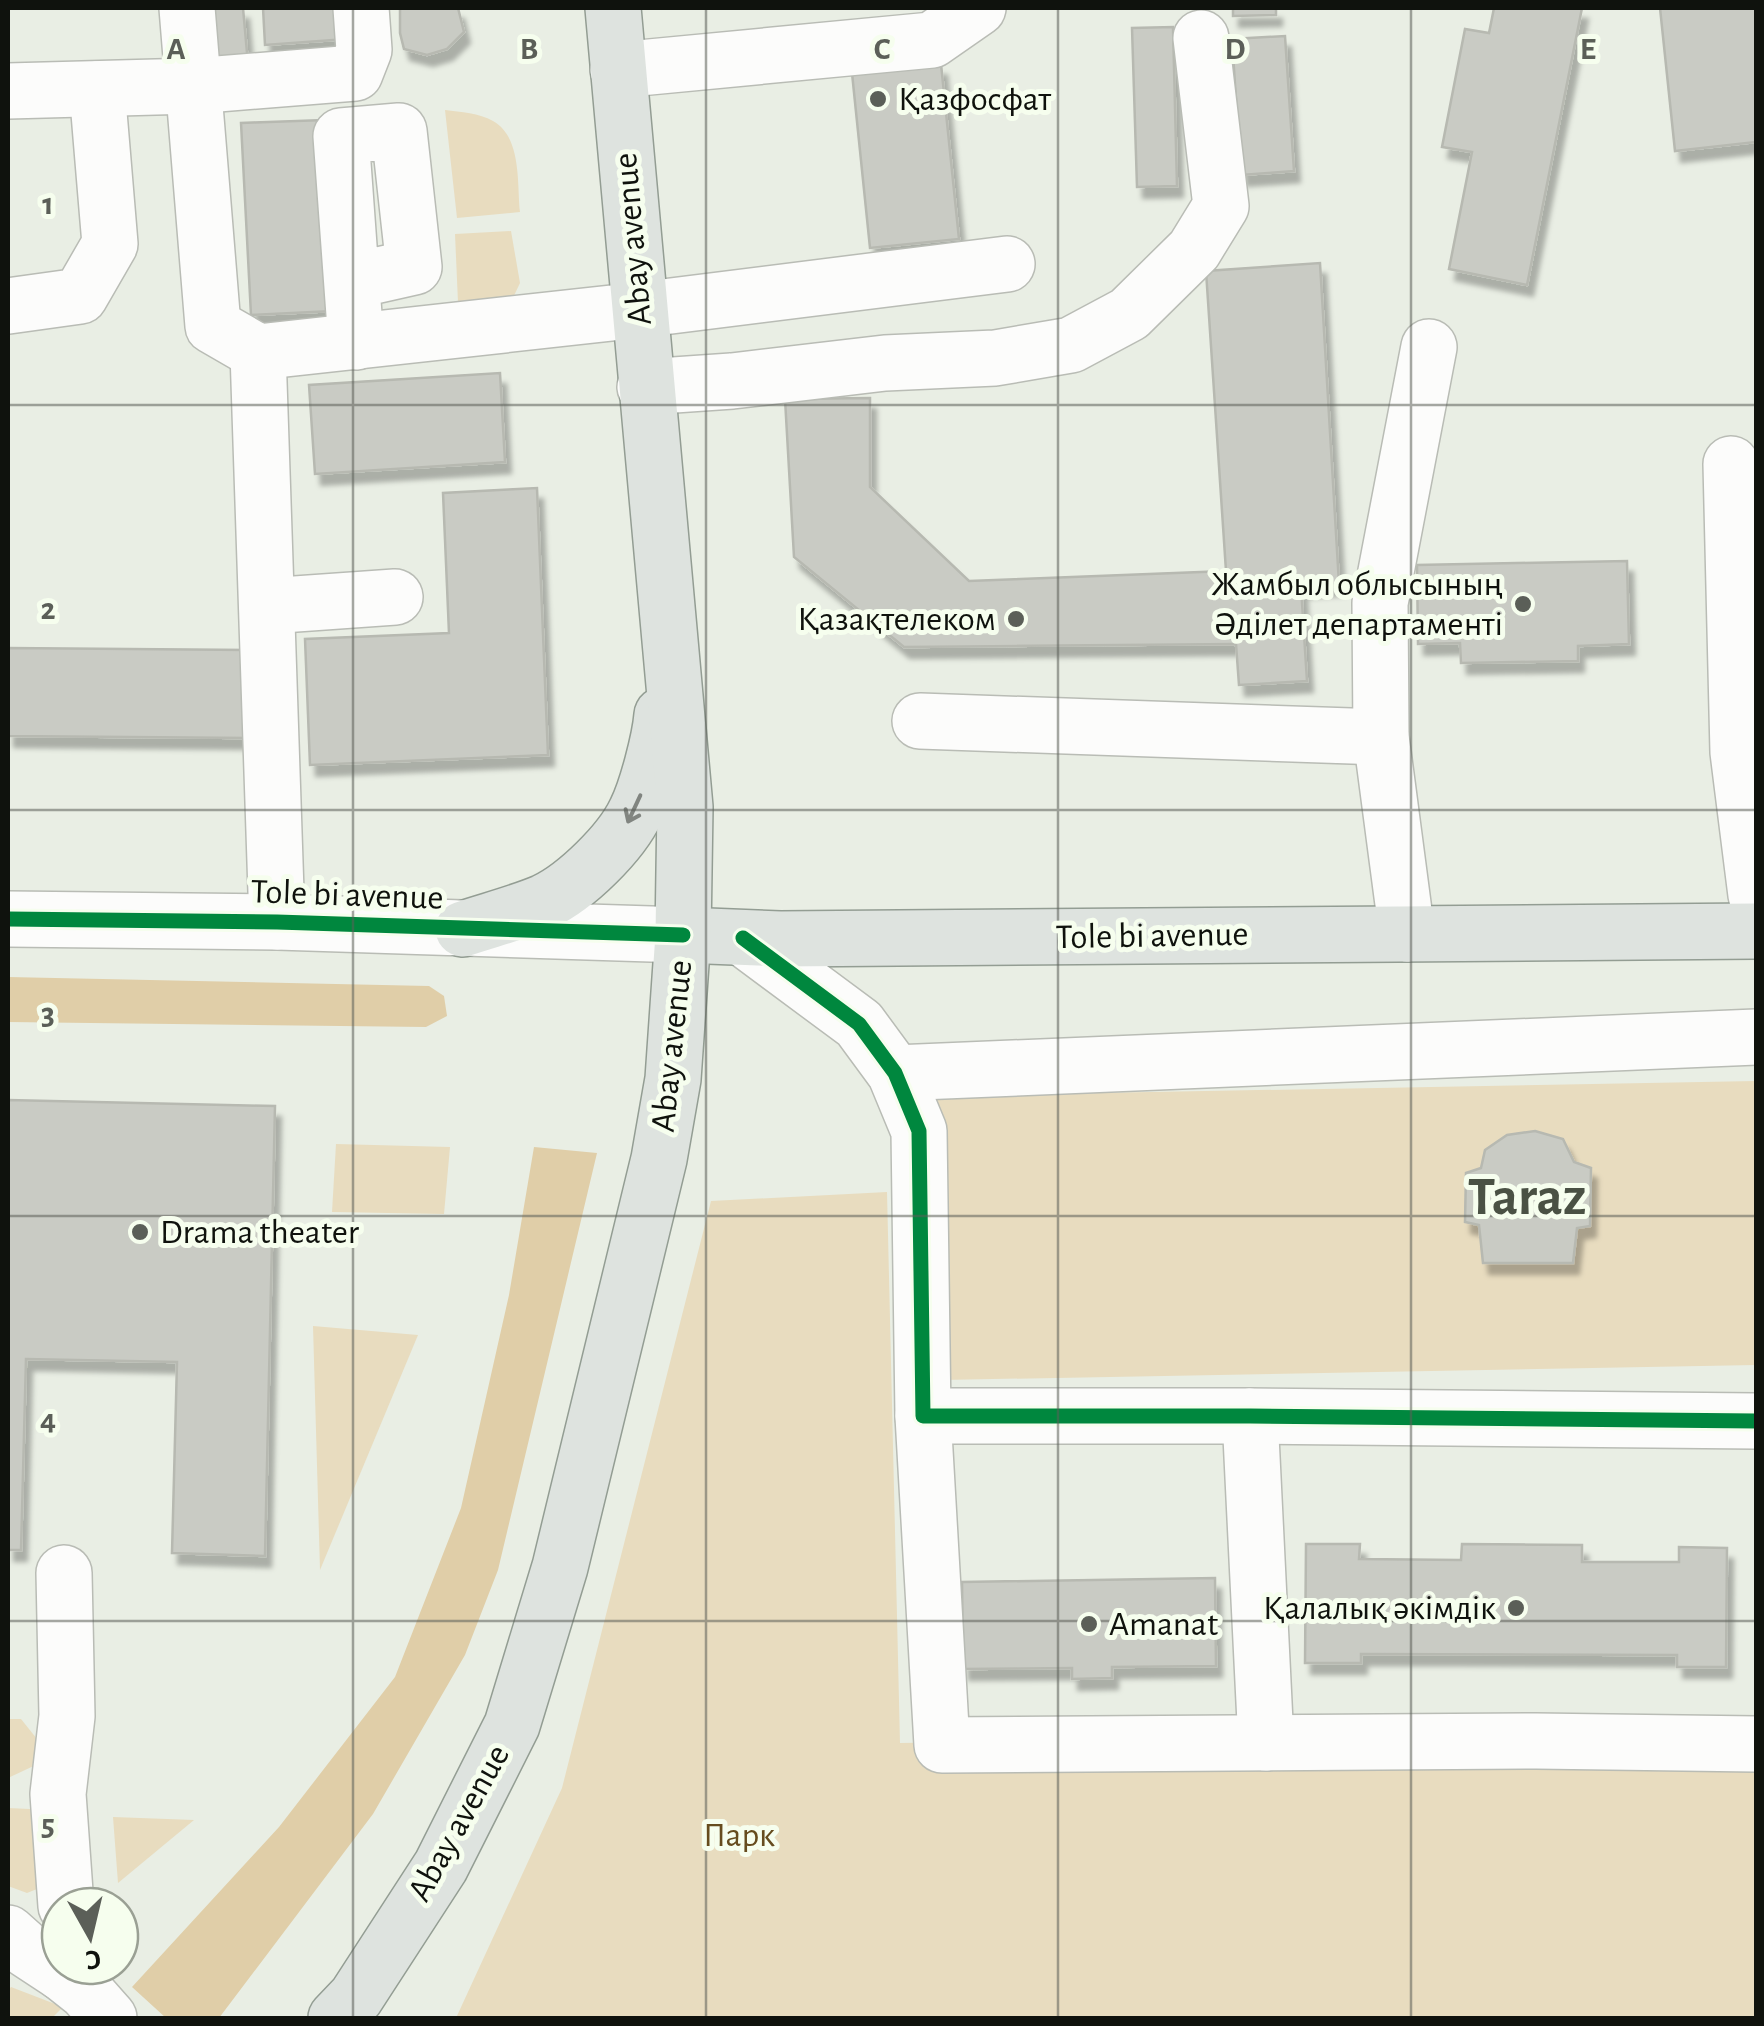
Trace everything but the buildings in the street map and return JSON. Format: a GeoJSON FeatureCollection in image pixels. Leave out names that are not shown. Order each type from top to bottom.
{"type":"FeatureCollection","features":[{"type":"Feature","properties":{"kind":"main road","name":"Abay avenue"},"geometry":{"type":"LineString","coordinates":[[336,2018],[356,1997],[440,1866],[512,1725],[560,1567],[659,1160],[673,1079],[683,936],[685,807],[613,8]]}},
{"type":"Feature","properties":{"kind":"main road"},"geometry":{"type":"LineString","coordinates":[[463,929],[546,901],[587,871],[615,842],[636,810],[660,734],[670,647]]}},
{"type":"Feature","properties":{"kind":"main road","name":"Tole bi avenue"},"geometry":{"type":"LineString","coordinates":[[683,936],[1756,931]]}},
{"type":"Feature","properties":{"kind":"street"},"geometry":{"type":"LineString","coordinates":[[187,8],[213,326],[258,352],[1007,264]]}},
{"type":"Feature","properties":{"kind":"street"},"geometry":{"type":"LineString","coordinates":[[8,92],[194,86],[355,73],[364,50],[361,8]]}},
{"type":"Feature","properties":{"kind":"street"},"geometry":{"type":"LineString","coordinates":[[618,70],[932,40],[978,8]]}},
{"type":"Feature","properties":{"kind":"street"},"geometry":{"type":"LineString","coordinates":[[646,387],[732,382],[885,363],[995,358],[1071,345],[1129,314],[1194,250],[1221,206],[1201,38]]}},
{"type":"Feature","properties":{"kind":"street"},"geometry":{"type":"LineString","coordinates":[[8,306],[80,296],[110,244],[97,89]]}},
{"type":"Feature","properties":{"kind":"street"},"geometry":{"type":"LineString","coordinates":[[352,281],[356,342]]}},
{"type":"Feature","properties":{"kind":"street"},"geometry":{"type":"LineString","coordinates":[[1407,934],[1380,738],[1380,603],[1429,347]]}},
{"type":"Feature","properties":{"kind":"street"},"geometry":{"type":"LineString","coordinates":[[258,352],[278,922]]}},
{"type":"Feature","properties":{"kind":"street"},"geometry":{"type":"LineString","coordinates":[[1731,464],[1738,752],[1756,895]]}},
{"type":"Feature","properties":{"kind":"street"},"geometry":{"type":"LineString","coordinates":[[266,606],[394,598]]}},
{"type":"Feature","properties":{"kind":"street"},"geometry":{"type":"LineString","coordinates":[[920,721],[1380,738]]}},
{"type":"Feature","properties":{"kind":"street","name":"Tole bi avenue"},"geometry":{"type":"LineString","coordinates":[[8,918],[278,922],[683,936]]}},
{"type":"Feature","properties":{"kind":"street"},"geometry":{"type":"LineString","coordinates":[[744,938],[859,1024],[895,1073],[919,1130],[923,1416],[942,1746],[1536,1741],[1756,1744]]}},
{"type":"Feature","properties":{"kind":"street"},"geometry":{"type":"LineString","coordinates":[[895,1073],[1756,1037]]}},
{"type":"Feature","properties":{"kind":"street"},"geometry":{"type":"LineString","coordinates":[[923,1416],[1756,1421]]}},
{"type":"Feature","properties":{"kind":"street"},"geometry":{"type":"LineString","coordinates":[[1250,1416],[1266,1743]]}},
{"type":"Feature","properties":{"kind":"street"},"geometry":{"type":"LineString","coordinates":[[64,1574],[68,1716],[58,1794],[65,1886]]}},
{"type":"Feature","properties":{"kind":"street"},"geometry":{"type":"LineString","coordinates":[[8,1933],[40,1957]]}},
{"type":"Feature","properties":{"kind":"street"},"geometry":{"type":"LineString","coordinates":[[79,1986],[109,2018]]}},
{"type":"Feature","properties":{"kind":"green space"},"geometry":{"type":"Polygon","coordinates":[[[445,110],[482,116],[502,128],[516,162],[520,212],[457,218],[445,110]]]}},
{"type":"Feature","properties":{"kind":"green space"},"geometry":{"type":"Polygon","coordinates":[[[511,231],[520,283],[510,304],[459,325],[455,234],[511,231]]]}},
{"type":"Feature","properties":{"kind":"green space"},"geometry":{"type":"Polygon","coordinates":[[[1756,1081],[1756,1365],[942,1380],[937,1096],[1756,1081]]]}},
{"type":"Feature","properties":{"kind":"green space"},"geometry":{"type":"Polygon","coordinates":[[[336,1144],[450,1147],[444,1214],[332,1212],[336,1144]]]}},
{"type":"Feature","properties":{"kind":"green space","name":"Парк"},"geometry":{"type":"Polygon","coordinates":[[[887,1192],[900,1743],[1756,1731],[1756,2018],[456,2018],[562,1788],[711,1201],[887,1192]]]}},
{"type":"Feature","properties":{"kind":"green space"},"geometry":{"type":"Polygon","coordinates":[[[313,1326],[418,1335],[320,1570],[313,1326]]]}},
{"type":"Feature","properties":{"kind":"green space"},"geometry":{"type":"Polygon","coordinates":[[[8,1719],[21,1719],[37,1739],[40,1763],[8,1778],[8,1719]]]}},
{"type":"Feature","properties":{"kind":"green space"},"geometry":{"type":"Polygon","coordinates":[[[8,1808],[51,1810],[52,1883],[27,1893],[8,1886],[8,1808]]]}},
{"type":"Feature","properties":{"kind":"green space"},"geometry":{"type":"Polygon","coordinates":[[[113,1817],[194,1820],[118,1883],[113,1817]]]}},
{"type":"Feature","properties":{"kind":"green space"},"geometry":{"type":"Polygon","coordinates":[[[11,1987],[63,2007],[52,2018],[8,2018],[11,1987]]]}},
{"type":"Feature","properties":{"kind":"shaded area"},"geometry":{"type":"Polygon","coordinates":[[[8,977],[429,986],[444,996],[447,1016],[426,1027],[8,1022],[8,977]]]}},
{"type":"Feature","properties":{"kind":"shaded area"},"geometry":{"type":"Polygon","coordinates":[[[534,1147],[597,1153],[498,1570],[465,1655],[373,1814],[219,2018],[166,2018],[132,1987],[140,1986],[140,1978],[279,1827],[395,1677],[461,1508],[509,1295],[534,1147]]]}},
{"type":"Feature","properties":{"kind":"cycle path"},"geometry":{"type":"LineString","coordinates":[[8,919],[277,922],[683,935]]}},
{"type":"Feature","properties":{"kind":"cycle path"},"geometry":{"type":"LineString","coordinates":[[743,938],[859,1024],[895,1073],[919,1131],[923,1416],[1756,1421]]}},
{"type":"Feature","properties":{"kind":"place","name":"Қазфосфат"},"geometry":{"type":"Point","coordinates":[878,99]}},
{"type":"Feature","properties":{"kind":"place","name":"Жамбыл облысының Әділет департаменті"},"geometry":{"type":"Point","coordinates":[1523,604]}},
{"type":"Feature","properties":{"kind":"place","name":"Қазақтелеком"},"geometry":{"type":"Point","coordinates":[1016,619]}},
{"type":"Feature","properties":{"kind":"place","name":"Drama theater"},"geometry":{"type":"Point","coordinates":[140,1232]}},
{"type":"Feature","properties":{"kind":"place","name":"Қалалық әкімдік"},"geometry":{"type":"Point","coordinates":[1516,1608]}},
{"type":"Feature","properties":{"kind":"place","name":"Amanat"},"geometry":{"type":"Point","coordinates":[1089,1624]}},
{"type":"Feature","properties":{"kind":"district","name":"Taraz"},"geometry":{"type":"Point","coordinates":[1527,1197]}}]}
